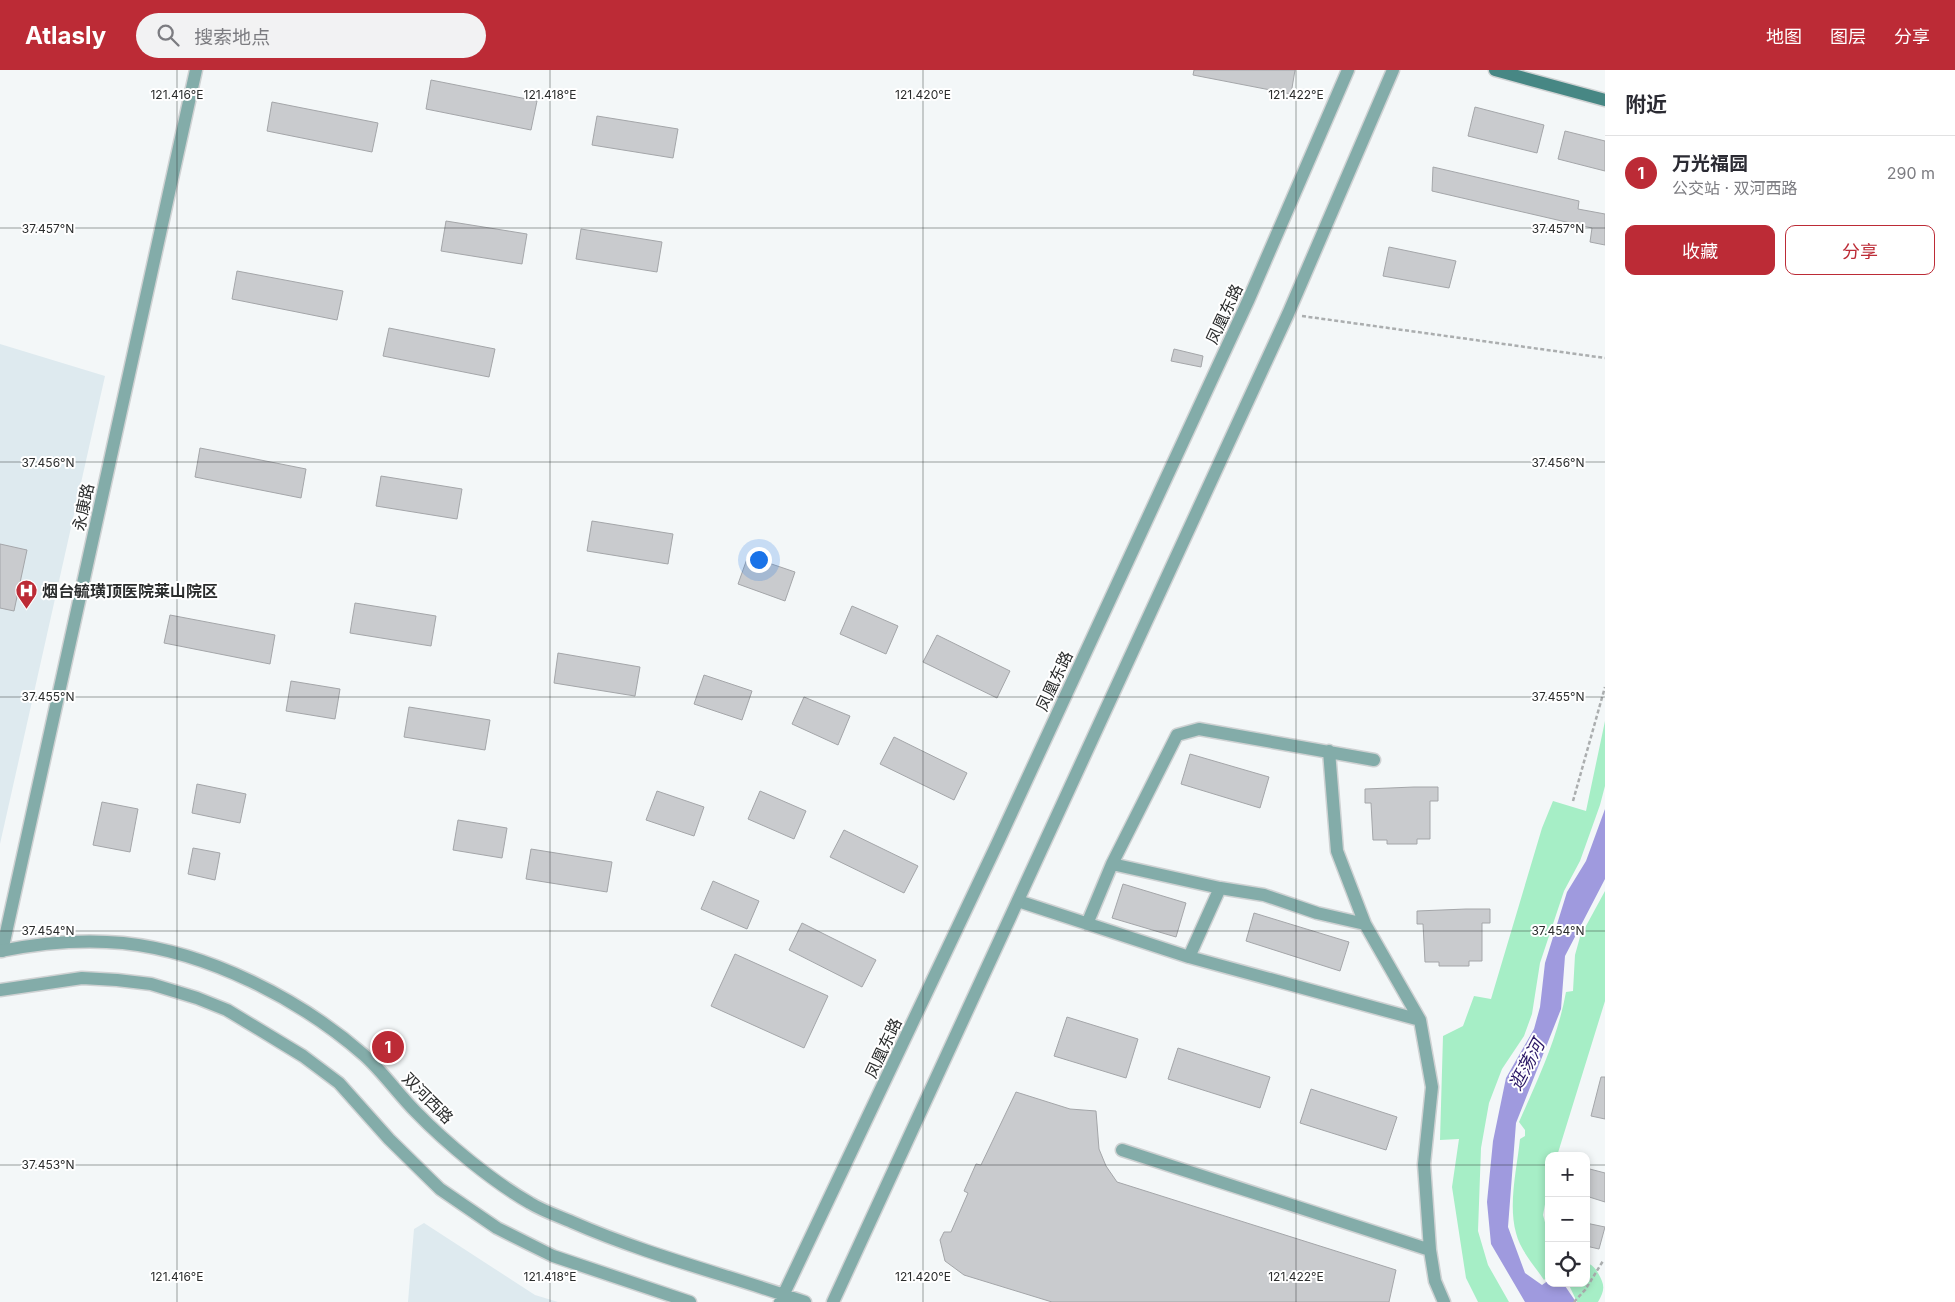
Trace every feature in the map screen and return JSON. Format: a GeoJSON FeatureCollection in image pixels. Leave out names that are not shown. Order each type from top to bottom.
{"type":"FeatureCollection","features":[{"type":"Feature","properties":{"kind":"main road"},"geometry":{"type":"LineString","coordinates":[[1495,70],[1605,100]]}},
{"type":"Feature","properties":{"kind":"street","name":"永康路"},"geometry":{"type":"LineString","coordinates":[[1,951],[196,70]]}},
{"type":"Feature","properties":{"kind":"street","name":"凤凰东路"},"geometry":{"type":"LineString","coordinates":[[783,1299],[1244,310],[1348,70]]}},
{"type":"Feature","properties":{"kind":"street"},"geometry":{"type":"LineString","coordinates":[[833,1302],[1288,314],[1393,70]]}},
{"type":"Feature","properties":{"kind":"street"},"geometry":{"type":"LineString","coordinates":[[1087,924],[1112,864],[1177,735],[1199,729],[1374,760]]}},
{"type":"Feature","properties":{"kind":"street"},"geometry":{"type":"LineString","coordinates":[[1328,751],[1337,851],[1365,924],[1420,1020],[1432,1088],[1424,1164],[1430,1250],[1436,1281],[1444,1302]]}},
{"type":"Feature","properties":{"kind":"street"},"geometry":{"type":"LineString","coordinates":[[1112,864],[1220,888],[1264,895],[1317,913],[1365,924]]}},
{"type":"Feature","properties":{"kind":"street"},"geometry":{"type":"LineString","coordinates":[[1189,957],[1220,888]]}},
{"type":"Feature","properties":{"kind":"street"},"geometry":{"type":"LineString","coordinates":[[1018,901],[1189,957],[1420,1020]]}},
{"type":"Feature","properties":{"kind":"street","name":"双河西路"},"geometry":{"type":"LineString","coordinates":[[1,951],[50,943],[122,943],[184,956],[220,967],[269,991],[325,1024],[365,1056],[417,1113],[468,1158],[531,1203],[611,1239],[783,1299],[805,1302]]}},
{"type":"Feature","properties":{"kind":"street"},"geometry":{"type":"LineString","coordinates":[[0,990],[82,978],[117,980],[151,984],[197,998],[227,1010],[303,1056],[339,1084],[440,1189],[497,1228],[553,1256],[690,1302]]}},
{"type":"Feature","properties":{"kind":"street"},"geometry":{"type":"LineString","coordinates":[[1122,1150],[1430,1250]]}},
{"type":"Feature","properties":{"kind":"path"},"geometry":{"type":"LineString","coordinates":[[1288,314],[1605,358]]}},
{"type":"Feature","properties":{"kind":"path"},"geometry":{"type":"LineString","coordinates":[[1573,801],[1605,687]]}},
{"type":"Feature","properties":{"kind":"path"},"geometry":{"type":"LineString","coordinates":[[1574,1302],[1585,1290],[1603,1261]]}},
{"type":"Feature","properties":{"kind":"shaded area","name":"烟台毓璜顶医院莱山院区"},"geometry":{"type":"Polygon","coordinates":[[[0,344],[105,376],[0,844],[0,344]]]}},
{"type":"Feature","properties":{"kind":"shaded area"},"geometry":{"type":"Polygon","coordinates":[[[424,1223],[535,1295],[558,1302],[408,1302],[414,1229],[424,1223]]]}},
{"type":"Feature","properties":{"kind":"green space"},"geometry":{"type":"Polygon","coordinates":[[[1605,721],[1605,786],[1600,805],[1580,861],[1564,891],[1540,963],[1532,1014],[1524,1036],[1502,1069],[1489,1103],[1481,1148],[1478,1231],[1488,1265],[1509,1302],[1478,1302],[1466,1278],[1452,1187],[1459,1139],[1440,1140],[1443,1036],[1463,1026],[1474,996],[1491,999],[1542,828],[1553,801],[1586,811],[1605,721]]]}},
{"type":"Feature","properties":{"kind":"green space"},"geometry":{"type":"Polygon","coordinates":[[[1605,891],[1605,1001],[1558,1152],[1545,1152],[1545,1204],[1543,1215],[1545,1222],[1544,1280],[1521,1245],[1514,1222],[1515,1174],[1520,1139],[1525,1136],[1525,1130],[1519,1122],[1553,1042],[1566,992],[1573,991],[1575,955],[1580,937],[1605,891]]]}},
{"type":"Feature","properties":{"kind":"green space"},"geometry":{"type":"Polygon","coordinates":[[[1590,1264],[1602,1281],[1602,1294],[1598,1302],[1577,1302],[1570,1287],[1590,1287],[1590,1264]]]}},
{"type":"Feature","properties":{"kind":"water","name":"逛荡河"},"geometry":{"type":"Polygon","coordinates":[[[1605,809],[1605,879],[1565,956],[1561,1009],[1516,1123],[1508,1227],[1525,1273],[1542,1285],[1545,1283],[1545,1287],[1566,1287],[1576,1302],[1525,1302],[1491,1244],[1487,1202],[1493,1141],[1506,1078],[1534,1029],[1540,1007],[1545,963],[1567,892],[1586,861],[1605,809]]]}},
{"type":"Feature","properties":{"kind":"building"},"geometry":{"type":"Polygon","coordinates":[[[1194,70],[1295,70],[1291,94],[1193,75],[1194,70]]]}},
{"type":"Feature","properties":{"kind":"building"},"geometry":{"type":"Polygon","coordinates":[[[431,80],[537,101],[531,130],[426,109],[431,80]]]}},
{"type":"Feature","properties":{"kind":"building"},"geometry":{"type":"Polygon","coordinates":[[[272,102],[378,123],[372,152],[267,131],[272,102]]]}},
{"type":"Feature","properties":{"kind":"building"},"geometry":{"type":"Polygon","coordinates":[[[1475,107],[1544,125],[1537,153],[1468,136],[1475,107]]]}},
{"type":"Feature","properties":{"kind":"building"},"geometry":{"type":"Polygon","coordinates":[[[597,116],[678,129],[673,158],[592,145],[597,116]]]}},
{"type":"Feature","properties":{"kind":"building"},"geometry":{"type":"Polygon","coordinates":[[[1565,131],[1605,141],[1605,171],[1558,159],[1565,131]]]}},
{"type":"Feature","properties":{"kind":"building"},"geometry":{"type":"Polygon","coordinates":[[[1433,167],[1579,201],[1578,209],[1605,214],[1605,245],[1590,242],[1592,228],[1432,191],[1433,167]]]}},
{"type":"Feature","properties":{"kind":"building"},"geometry":{"type":"Polygon","coordinates":[[[446,221],[527,234],[522,264],[441,251],[446,221]]]}},
{"type":"Feature","properties":{"kind":"building"},"geometry":{"type":"Polygon","coordinates":[[[581,229],[662,242],[657,272],[576,259],[581,229]]]}},
{"type":"Feature","properties":{"kind":"building"},"geometry":{"type":"Polygon","coordinates":[[[1389,247],[1456,261],[1449,288],[1383,276],[1389,247]]]}},
{"type":"Feature","properties":{"kind":"building"},"geometry":{"type":"Polygon","coordinates":[[[237,271],[343,291],[337,320],[232,299],[237,271]]]}},
{"type":"Feature","properties":{"kind":"building"},"geometry":{"type":"Polygon","coordinates":[[[389,328],[495,349],[489,377],[383,356],[389,328]]]}},
{"type":"Feature","properties":{"kind":"building"},"geometry":{"type":"Polygon","coordinates":[[[1174,349],[1203,356],[1201,367],[1171,361],[1174,349]]]}},
{"type":"Feature","properties":{"kind":"building"},"geometry":{"type":"Polygon","coordinates":[[[200,448],[306,469],[301,498],[195,477],[200,448]]]}},
{"type":"Feature","properties":{"kind":"building"},"geometry":{"type":"Polygon","coordinates":[[[381,476],[462,489],[457,519],[376,506],[381,476]]]}},
{"type":"Feature","properties":{"kind":"building"},"geometry":{"type":"Polygon","coordinates":[[[592,521],[673,534],[668,564],[587,551],[592,521]]]}},
{"type":"Feature","properties":{"kind":"building"},"geometry":{"type":"Polygon","coordinates":[[[0,544],[27,550],[14,611],[0,608],[0,544]]]}},
{"type":"Feature","properties":{"kind":"building"},"geometry":{"type":"Polygon","coordinates":[[[748,556],[795,572],[785,601],[738,584],[748,556]]]}},
{"type":"Feature","properties":{"kind":"building"},"geometry":{"type":"Polygon","coordinates":[[[355,603],[436,616],[431,646],[350,633],[355,603]]]}},
{"type":"Feature","properties":{"kind":"building"},"geometry":{"type":"Polygon","coordinates":[[[852,606],[898,626],[886,654],[840,634],[852,606]]]}},
{"type":"Feature","properties":{"kind":"building"},"geometry":{"type":"Polygon","coordinates":[[[170,615],[275,635],[270,664],[164,643],[170,615]]]}},
{"type":"Feature","properties":{"kind":"building"},"geometry":{"type":"Polygon","coordinates":[[[937,635],[1010,671],[997,698],[923,662],[937,635]]]}},
{"type":"Feature","properties":{"kind":"building"},"geometry":{"type":"Polygon","coordinates":[[[558,653],[640,667],[635,696],[554,683],[558,653]]]}},
{"type":"Feature","properties":{"kind":"building"},"geometry":{"type":"Polygon","coordinates":[[[704,675],[752,691],[742,720],[694,704],[704,675]]]}},
{"type":"Feature","properties":{"kind":"building"},"geometry":{"type":"Polygon","coordinates":[[[291,681],[340,689],[335,719],[286,711],[291,681]]]}},
{"type":"Feature","properties":{"kind":"building"},"geometry":{"type":"Polygon","coordinates":[[[804,697],[850,716],[838,745],[792,724],[804,697]]]}},
{"type":"Feature","properties":{"kind":"building"},"geometry":{"type":"Polygon","coordinates":[[[409,707],[490,720],[485,750],[404,737],[409,707]]]}},
{"type":"Feature","properties":{"kind":"building"},"geometry":{"type":"Polygon","coordinates":[[[894,737],[967,773],[954,800],[880,764],[894,737]]]}},
{"type":"Feature","properties":{"kind":"building"},"geometry":{"type":"Polygon","coordinates":[[[1190,754],[1269,777],[1260,808],[1181,784],[1190,754]]]}},
{"type":"Feature","properties":{"kind":"building"},"geometry":{"type":"Polygon","coordinates":[[[197,784],[246,794],[240,823],[192,813],[197,784]]]}},
{"type":"Feature","properties":{"kind":"building"},"geometry":{"type":"Polygon","coordinates":[[[1438,787],[1438,801],[1430,801],[1430,839],[1417,839],[1417,844],[1387,844],[1387,840],[1373,840],[1371,803],[1365,803],[1365,789],[1438,787]]]}},
{"type":"Feature","properties":{"kind":"building"},"geometry":{"type":"Polygon","coordinates":[[[657,791],[704,807],[694,836],[646,820],[657,791]]]}},
{"type":"Feature","properties":{"kind":"building"},"geometry":{"type":"Polygon","coordinates":[[[760,791],[806,811],[794,839],[748,819],[760,791]]]}},
{"type":"Feature","properties":{"kind":"building"},"geometry":{"type":"Polygon","coordinates":[[[102,802],[138,809],[130,852],[93,845],[102,802]]]}},
{"type":"Feature","properties":{"kind":"building"},"geometry":{"type":"Polygon","coordinates":[[[458,820],[507,828],[502,858],[453,850],[458,820]]]}},
{"type":"Feature","properties":{"kind":"building"},"geometry":{"type":"Polygon","coordinates":[[[844,830],[918,866],[904,893],[830,857],[844,830]]]}},
{"type":"Feature","properties":{"kind":"building"},"geometry":{"type":"Polygon","coordinates":[[[193,848],[220,853],[215,880],[188,874],[193,848]]]}},
{"type":"Feature","properties":{"kind":"building"},"geometry":{"type":"Polygon","coordinates":[[[531,849],[612,862],[607,892],[526,879],[531,849]]]}},
{"type":"Feature","properties":{"kind":"building"},"geometry":{"type":"Polygon","coordinates":[[[713,881],[759,901],[747,929],[701,909],[713,881]]]}},
{"type":"Feature","properties":{"kind":"building"},"geometry":{"type":"Polygon","coordinates":[[[1123,884],[1186,903],[1176,937],[1112,918],[1123,884]]]}},
{"type":"Feature","properties":{"kind":"building"},"geometry":{"type":"Polygon","coordinates":[[[1490,909],[1490,923],[1482,923],[1482,961],[1469,961],[1469,966],[1439,966],[1439,962],[1425,962],[1423,924],[1417,924],[1417,911],[1490,909]]]}},
{"type":"Feature","properties":{"kind":"building"},"geometry":{"type":"Polygon","coordinates":[[[1254,913],[1349,942],[1340,971],[1246,941],[1254,913]]]}},
{"type":"Feature","properties":{"kind":"building"},"geometry":{"type":"Polygon","coordinates":[[[802,923],[876,960],[862,987],[789,950],[802,923]]]}},
{"type":"Feature","properties":{"kind":"building"},"geometry":{"type":"Polygon","coordinates":[[[735,954],[828,996],[804,1048],[711,1006],[735,954]]]}},
{"type":"Feature","properties":{"kind":"building"},"geometry":{"type":"Polygon","coordinates":[[[1067,1017],[1138,1039],[1126,1078],[1054,1056],[1067,1017]]]}},
{"type":"Feature","properties":{"kind":"building"},"geometry":{"type":"Polygon","coordinates":[[[1178,1048],[1270,1077],[1260,1108],[1168,1079],[1178,1048]]]}},
{"type":"Feature","properties":{"kind":"building"},"geometry":{"type":"Polygon","coordinates":[[[1601,1077],[1605,1077],[1605,1119],[1591,1116],[1601,1077]]]}},
{"type":"Feature","properties":{"kind":"building"},"geometry":{"type":"Polygon","coordinates":[[[1311,1089],[1397,1117],[1386,1150],[1300,1123],[1311,1089]]]}},
{"type":"Feature","properties":{"kind":"building"},"geometry":{"type":"Polygon","coordinates":[[[1016,1092],[1070,1109],[1096,1111],[1099,1149],[1106,1166],[1117,1182],[1396,1270],[1389,1302],[1052,1302],[964,1275],[945,1261],[940,1240],[944,1232],[951,1232],[968,1193],[964,1191],[976,1164],[981,1165],[1016,1092]]]}},
{"type":"Feature","properties":{"kind":"building"},"geometry":{"type":"Polygon","coordinates":[[[1590,1169],[1605,1173],[1605,1202],[1590,1197],[1590,1169]]]}},
{"type":"Feature","properties":{"kind":"building"},"geometry":{"type":"Polygon","coordinates":[[[1590,1224],[1605,1227],[1599,1249],[1590,1247],[1590,1224]]]}},
{"type":"Feature","properties":{"kind":"place","name":"烟台毓璜顶医院莱山院区"},"geometry":{"type":"Point","coordinates":[26,610]}},
{"type":"Feature","properties":{"kind":"place","name":"万光福园"},"geometry":{"type":"Point","coordinates":[388,1047]}}]}
